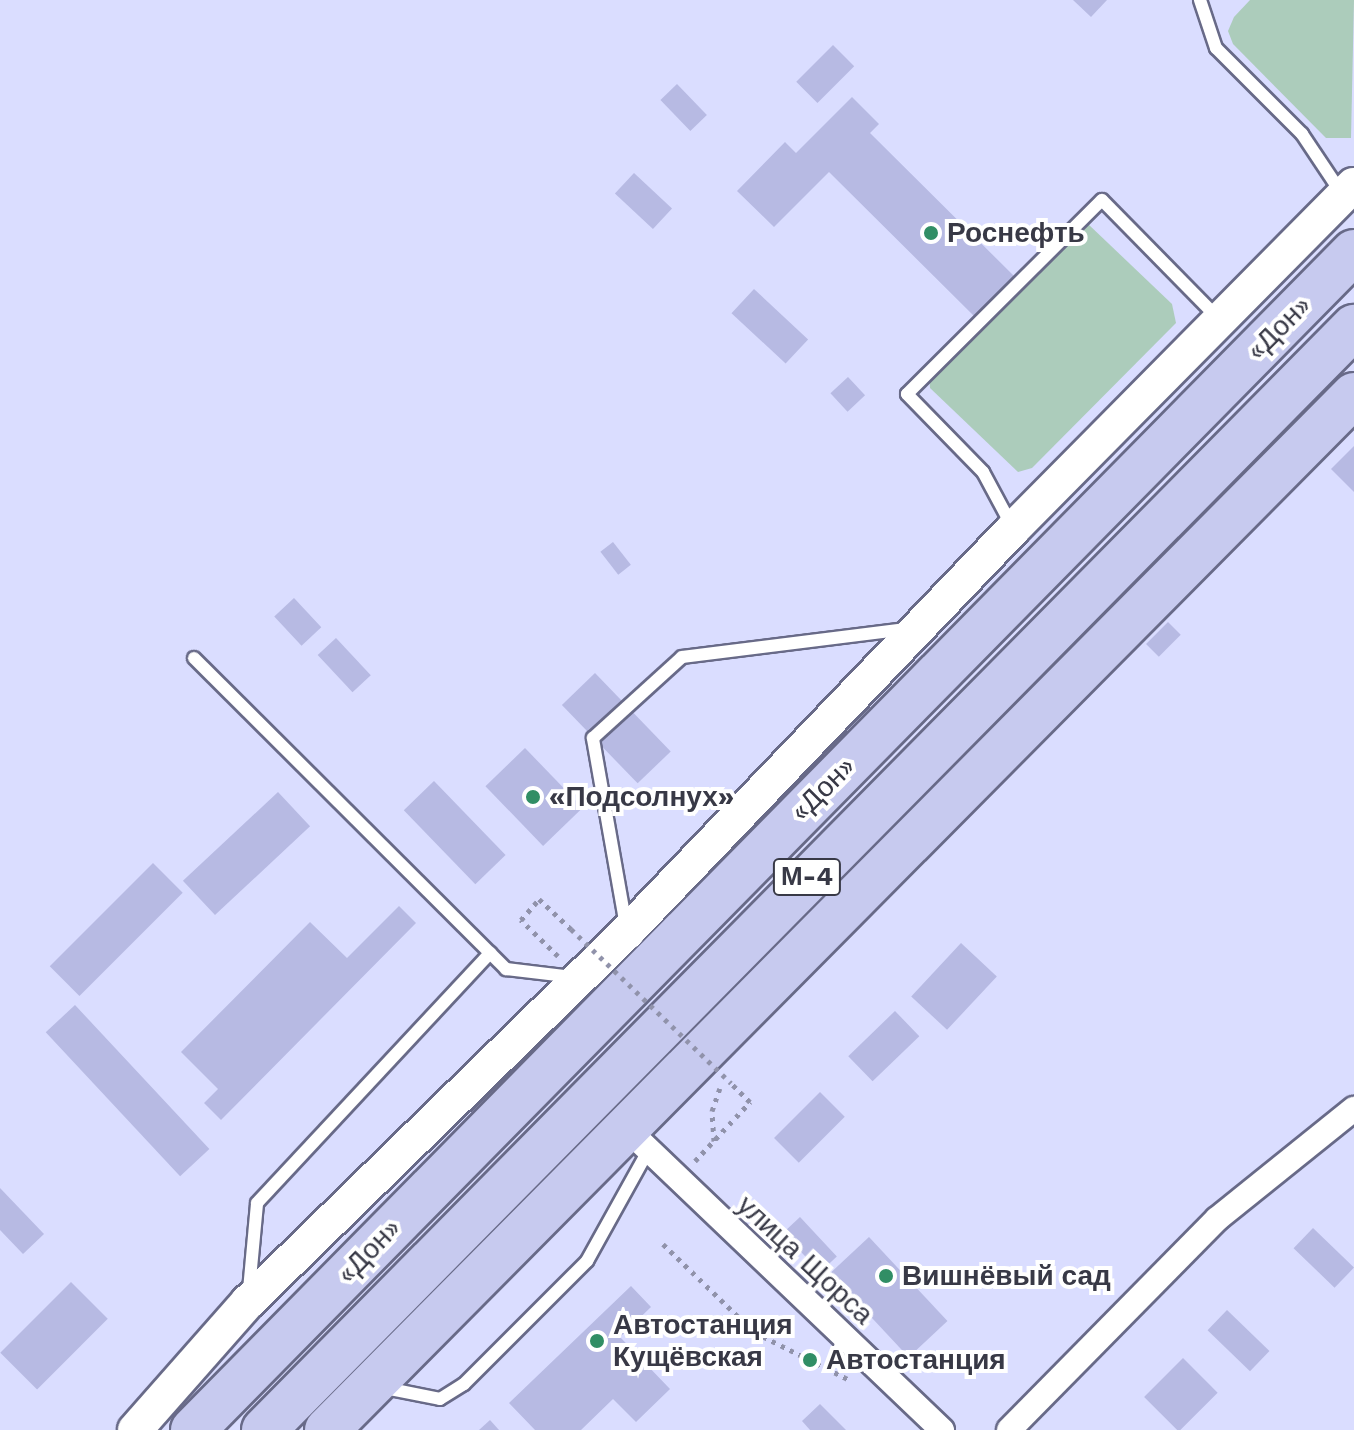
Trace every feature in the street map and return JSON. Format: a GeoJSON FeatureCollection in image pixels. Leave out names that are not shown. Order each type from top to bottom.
{"type":"FeatureCollection","features":[{"type":"Feature","properties":{"kind":"highway","name":"«Дон»"},"geometry":{"type":"LineString","coordinates":[[193,1430],[1354,252]]}},
{"type":"Feature","properties":{"kind":"highway","name":"«Дон»"},"geometry":{"type":"LineString","coordinates":[[264,1430],[1354,327]]}},
{"type":"Feature","properties":{"kind":"highway","name":"М-4"},"geometry":{"type":"LineString","coordinates":[[327,1430],[638,1141],[1354,395]]}},
{"type":"Feature","properties":{"kind":"main road"},"geometry":{"type":"LineString","coordinates":[[135,1430],[248,1302],[577,967],[625,925],[921,627],[1013,529],[1349,190]]}},
{"type":"Feature","properties":{"kind":"street"},"geometry":{"type":"LineString","coordinates":[[1009,1430],[1217,1219],[1350,1122]]}},
{"type":"Feature","properties":{"kind":"street","name":"улица Щорса"},"geometry":{"type":"LineString","coordinates":[[638,1141],[942,1430]]}},
{"type":"Feature","properties":{"kind":"lane"},"geometry":{"type":"LineString","coordinates":[[1200,0],[1216,48],[1302,134],[1349,190]]}},
{"type":"Feature","properties":{"kind":"lane"},"geometry":{"type":"LineString","coordinates":[[1013,529],[983,472],[907,394],[1102,200],[1220,319]]}},
{"type":"Feature","properties":{"kind":"lane"},"geometry":{"type":"LineString","coordinates":[[625,925],[593,738],[682,657],[921,627]]}},
{"type":"Feature","properties":{"kind":"lane"},"geometry":{"type":"LineString","coordinates":[[194,658],[506,969],[577,967]]}},
{"type":"Feature","properties":{"kind":"lane"},"geometry":{"type":"LineString","coordinates":[[248,1302],[257,1203],[490,953]]}},
{"type":"Feature","properties":{"kind":"lane"},"geometry":{"type":"LineString","coordinates":[[373,1385],[417,1398],[440,1399],[464,1384],[587,1261],[638,1141]]}},
{"type":"Feature","properties":{"kind":"path"},"geometry":{"type":"LineString","coordinates":[[625,925],[577,967],[521,920],[539,899],[571,929],[731,1083],[750,1102],[677,1180]]}},
{"type":"Feature","properties":{"kind":"path"},"geometry":{"type":"LineString","coordinates":[[663,1244],[754,1332],[859,1384]]}},
{"type":"Feature","properties":{"kind":"green space"},"geometry":{"type":"Polygon","coordinates":[[[1250,0],[1354,0],[1351,138],[1326,138],[1233,44],[1228,31],[1234,17],[1250,0]]]}},
{"type":"Feature","properties":{"kind":"green space"},"geometry":{"type":"Polygon","coordinates":[[[1087,223],[1172,304],[1176,323],[1032,468],[1018,472],[930,388],[929,370],[1087,223]]]}},
{"type":"Feature","properties":{"kind":"building"},"geometry":{"type":"Polygon","coordinates":[[[1073,0],[1107,0],[1091,17],[1073,0]]]}},
{"type":"Feature","properties":{"kind":"building"},"geometry":{"type":"Polygon","coordinates":[[[833,45],[854,66],[817,103],[796,82],[833,45]]]}},
{"type":"Feature","properties":{"kind":"building"},"geometry":{"type":"Polygon","coordinates":[[[677,84],[707,115],[690,131],[660,100],[677,84]]]}},
{"type":"Feature","properties":{"kind":"building"},"geometry":{"type":"Polygon","coordinates":[[[852,97],[879,124],[870,133],[1014,276],[975,317],[829,172],[774,227],[737,191],[785,142],[796,153],[852,97]]]}},
{"type":"Feature","properties":{"kind":"building"},"geometry":{"type":"Polygon","coordinates":[[[634,173],[672,208],[653,229],[615,193],[634,173]]]}},
{"type":"Feature","properties":{"kind":"building"},"geometry":{"type":"Polygon","coordinates":[[[754,289],[808,339],[786,364],[731,313],[754,289]]]}},
{"type":"Feature","properties":{"kind":"building"},"geometry":{"type":"Polygon","coordinates":[[[848,377],[865,395],[847,412],[830,393],[848,377]]]}},
{"type":"Feature","properties":{"kind":"building"},"geometry":{"type":"Polygon","coordinates":[[[1354,446],[1354,492],[1331,469],[1354,446]]]}},
{"type":"Feature","properties":{"kind":"building"},"geometry":{"type":"Polygon","coordinates":[[[613,542],[631,565],[618,575],[600,552],[613,542]]]}},
{"type":"Feature","properties":{"kind":"building"},"geometry":{"type":"Polygon","coordinates":[[[294,598],[321,627],[302,646],[274,616],[294,598]]]}},
{"type":"Feature","properties":{"kind":"building"},"geometry":{"type":"Polygon","coordinates":[[[1168,622],[1181,635],[1159,657],[1146,644],[1168,622]]]}},
{"type":"Feature","properties":{"kind":"building"},"geometry":{"type":"Polygon","coordinates":[[[336,638],[371,675],[352,692],[318,655],[336,638]]]}},
{"type":"Feature","properties":{"kind":"building"},"geometry":{"type":"Polygon","coordinates":[[[595,673],[671,751],[638,783],[562,705],[595,673]]]}},
{"type":"Feature","properties":{"kind":"building","name":"«Подсолнух»"},"geometry":{"type":"Polygon","coordinates":[[[525,748],[583,808],[543,846],[485,786],[525,748]]]}},
{"type":"Feature","properties":{"kind":"building"},"geometry":{"type":"Polygon","coordinates":[[[434,781],[506,855],[475,884],[404,810],[434,781]]]}},
{"type":"Feature","properties":{"kind":"building"},"geometry":{"type":"Polygon","coordinates":[[[278,792],[310,826],[215,915],[183,881],[278,792]]]}},
{"type":"Feature","properties":{"kind":"building"},"geometry":{"type":"Polygon","coordinates":[[[153,863],[183,893],[79,996],[50,966],[153,863]]]}},
{"type":"Feature","properties":{"kind":"building"},"geometry":{"type":"Polygon","coordinates":[[[399,906],[416,923],[221,1120],[204,1103],[218,1089],[181,1052],[310,922],[347,958],[399,906]]]}},
{"type":"Feature","properties":{"kind":"building"},"geometry":{"type":"Polygon","coordinates":[[[961,943],[997,976],[947,1030],[911,996],[961,943]]]}},
{"type":"Feature","properties":{"kind":"building"},"geometry":{"type":"Polygon","coordinates":[[[75,1005],[209,1149],[180,1176],[46,1032],[75,1005]]]}},
{"type":"Feature","properties":{"kind":"building"},"geometry":{"type":"Polygon","coordinates":[[[895,1011],[919,1036],[873,1081],[848,1056],[895,1011]]]}},
{"type":"Feature","properties":{"kind":"building"},"geometry":{"type":"Polygon","coordinates":[[[820,1092],[845,1117],[799,1163],[774,1138],[820,1092]]]}},
{"type":"Feature","properties":{"kind":"building"},"geometry":{"type":"Polygon","coordinates":[[[0,1188],[44,1234],[23,1254],[0,1230],[0,1188]]]}},
{"type":"Feature","properties":{"kind":"building"},"geometry":{"type":"Polygon","coordinates":[[[800,1217],[837,1256],[820,1272],[783,1233],[800,1217]]]}},
{"type":"Feature","properties":{"kind":"building"},"geometry":{"type":"Polygon","coordinates":[[[1313,1228],[1354,1268],[1335,1288],[1294,1248],[1313,1228]]]}},
{"type":"Feature","properties":{"kind":"building"},"geometry":{"type":"Polygon","coordinates":[[[869,1237],[947,1321],[909,1357],[830,1273],[869,1237]]]}},
{"type":"Feature","properties":{"kind":"building"},"geometry":{"type":"Polygon","coordinates":[[[71,1282],[108,1319],[37,1389],[0,1353],[71,1282]]]}},
{"type":"Feature","properties":{"kind":"building"},"geometry":{"type":"Polygon","coordinates":[[[631,1286],[651,1307],[620,1337],[670,1389],[636,1422],[613,1399],[581,1430],[535,1430],[509,1403],[631,1286]]]}},
{"type":"Feature","properties":{"kind":"building"},"geometry":{"type":"Polygon","coordinates":[[[1227,1310],[1269,1351],[1250,1371],[1208,1330],[1227,1310]]]}},
{"type":"Feature","properties":{"kind":"building"},"geometry":{"type":"Polygon","coordinates":[[[1183,1358],[1218,1393],[1180,1430],[1144,1397],[1183,1358]]]}},
{"type":"Feature","properties":{"kind":"building"},"geometry":{"type":"Polygon","coordinates":[[[820,1404],[846,1430],[810,1430],[802,1421],[820,1404]]]}},
{"type":"Feature","properties":{"kind":"building"},"geometry":{"type":"Polygon","coordinates":[[[490,1420],[499,1430],[479,1430],[490,1420]]]}},
{"type":"Feature","properties":{"kind":"place","name":"Роснефть"},"geometry":{"type":"Point","coordinates":[931,233]}},
{"type":"Feature","properties":{"kind":"place","name":"«Подсолнух»"},"geometry":{"type":"Point","coordinates":[533,797]}},
{"type":"Feature","properties":{"kind":"place","name":"Вишнёвый сад"},"geometry":{"type":"Point","coordinates":[886,1276]}},
{"type":"Feature","properties":{"kind":"place","name":"Автостанция Кущёвская"},"geometry":{"type":"Point","coordinates":[597,1341]}},
{"type":"Feature","properties":{"kind":"place","name":"Автостанция"},"geometry":{"type":"Point","coordinates":[810,1360]}}]}
